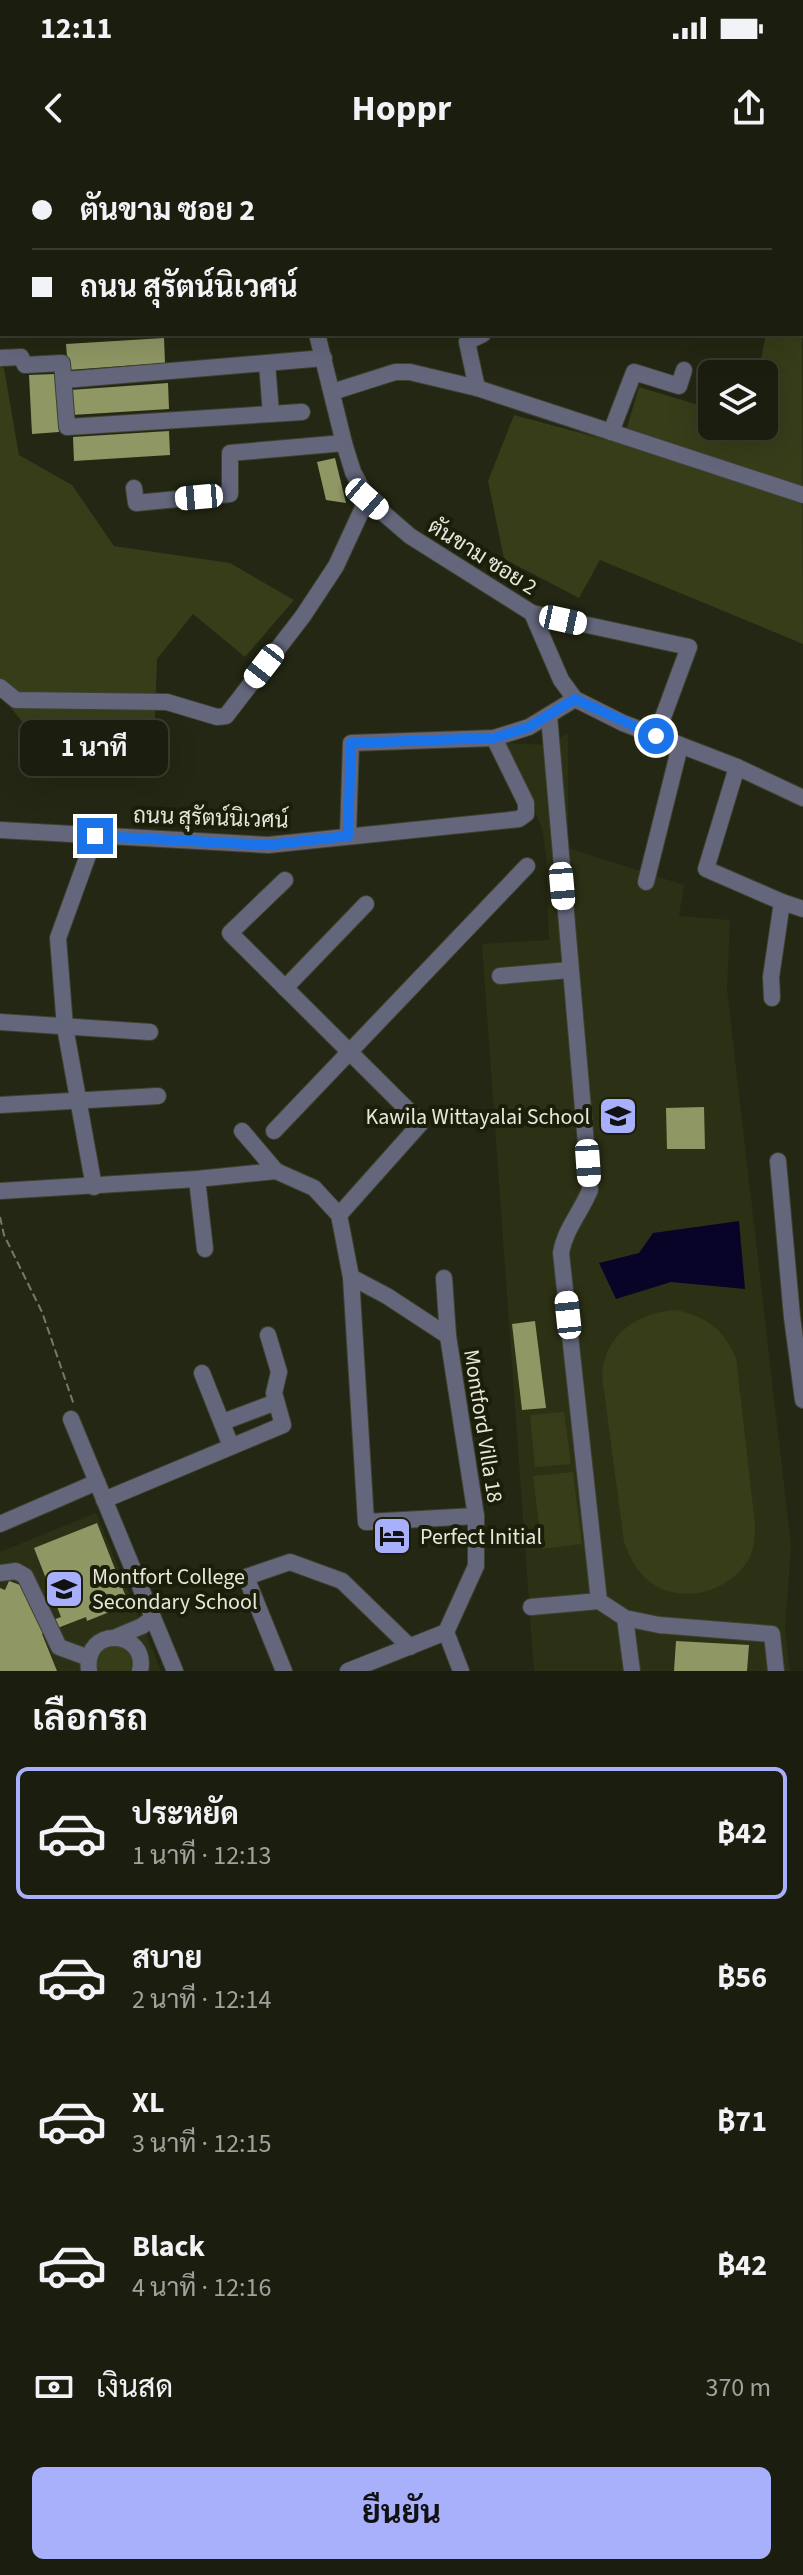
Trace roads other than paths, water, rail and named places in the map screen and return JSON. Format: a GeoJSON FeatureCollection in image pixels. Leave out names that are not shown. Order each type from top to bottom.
{"type":"FeatureCollection","features":[{"type":"Feature","properties":{"kind":"street"},"geometry":{"type":"LineString","coordinates":[[0,687],[16,700],[167,702],[217,717],[226,716],[303,616],[336,566],[367,499],[353,472],[344,443],[318,336]]}},
{"type":"Feature","properties":{"kind":"street"},"geometry":{"type":"LineString","coordinates":[[477,388],[467,342],[479,336]]}},
{"type":"Feature","properties":{"kind":"street"},"geometry":{"type":"LineString","coordinates":[[0,358],[21,357],[25,365],[62,363],[67,427],[302,412]]}},
{"type":"Feature","properties":{"kind":"street"},"geometry":{"type":"LineString","coordinates":[[64,380],[324,358]]}},
{"type":"Feature","properties":{"kind":"street"},"geometry":{"type":"LineString","coordinates":[[267,363],[271,414]]}},
{"type":"Feature","properties":{"kind":"street"},"geometry":{"type":"LineString","coordinates":[[611,432],[634,372],[679,386],[684,370]]}},
{"type":"Feature","properties":{"kind":"street"},"geometry":{"type":"LineString","coordinates":[[332,392],[395,372],[410,372],[477,388],[803,495]]}},
{"type":"Feature","properties":{"kind":"street"},"geometry":{"type":"LineString","coordinates":[[134,488],[136,503],[230,494],[230,453],[344,443]]}},
{"type":"Feature","properties":{"kind":"street","name":"ตันขาม ซอย 2"},"geometry":{"type":"LineString","coordinates":[[367,499],[410,536],[532,613],[561,680],[575,699]]}},
{"type":"Feature","properties":{"kind":"street"},"geometry":{"type":"LineString","coordinates":[[532,613],[689,647],[656,736]]}},
{"type":"Feature","properties":{"kind":"street"},"geometry":{"type":"LineString","coordinates":[[348,836],[351,743],[494,738],[529,727],[575,699],[803,798]]}},
{"type":"Feature","properties":{"kind":"street"},"geometry":{"type":"LineString","coordinates":[[549,716],[590,1190],[564,1235],[561,1253],[599,1601]]}},
{"type":"Feature","properties":{"kind":"street","name":"ถนน สุรัตน์นิเวศน์"},"geometry":{"type":"LineString","coordinates":[[0,830],[268,845],[519,819],[526,814],[526,803],[494,738]]}},
{"type":"Feature","properties":{"kind":"street"},"geometry":{"type":"LineString","coordinates":[[646,882],[680,746]]}},
{"type":"Feature","properties":{"kind":"street"},"geometry":{"type":"LineString","coordinates":[[737,767],[706,869],[803,909]]}},
{"type":"Feature","properties":{"kind":"street"},"geometry":{"type":"LineString","coordinates":[[94,1187],[65,1027],[58,938],[95,836]]}},
{"type":"Feature","properties":{"kind":"street"},"geometry":{"type":"LineString","coordinates":[[274,1131],[527,866]]}},
{"type":"Feature","properties":{"kind":"street"},"geometry":{"type":"LineString","coordinates":[[285,880],[230,933],[421,1123],[339,1215]]}},
{"type":"Feature","properties":{"kind":"street"},"geometry":{"type":"LineString","coordinates":[[772,998],[771,977],[782,902]]}},
{"type":"Feature","properties":{"kind":"street"},"geometry":{"type":"LineString","coordinates":[[285,988],[366,904]]}},
{"type":"Feature","properties":{"kind":"street"},"geometry":{"type":"LineString","coordinates":[[500,976],[570,970]]}},
{"type":"Feature","properties":{"kind":"street"},"geometry":{"type":"LineString","coordinates":[[0,1022],[150,1032]]}},
{"type":"Feature","properties":{"kind":"street"},"geometry":{"type":"LineString","coordinates":[[0,1105],[158,1096]]}},
{"type":"Feature","properties":{"kind":"street"},"geometry":{"type":"LineString","coordinates":[[242,1131],[276,1171],[314,1188],[339,1215],[351,1277],[366,1522],[476,1516]]}},
{"type":"Feature","properties":{"kind":"street"},"geometry":{"type":"LineString","coordinates":[[778,1161],[803,1400]]}},
{"type":"Feature","properties":{"kind":"street"},"geometry":{"type":"LineString","coordinates":[[0,1191],[94,1187],[276,1171]]}},
{"type":"Feature","properties":{"kind":"street"},"geometry":{"type":"LineString","coordinates":[[197,1179],[205,1249]]}},
{"type":"Feature","properties":{"kind":"street"},"geometry":{"type":"LineString","coordinates":[[784,1227],[803,1232]]}},
{"type":"Feature","properties":{"kind":"street","name":"Montford Villa 18"},"geometry":{"type":"LineString","coordinates":[[351,1277],[387,1296],[448,1336],[476,1516],[476,1566],[446,1632]]}},
{"type":"Feature","properties":{"kind":"street"},"geometry":{"type":"LineString","coordinates":[[444,1278],[448,1336]]}},
{"type":"Feature","properties":{"kind":"street"},"geometry":{"type":"LineString","coordinates":[[104,1500],[283,1425],[274,1393],[279,1372],[268,1335]]}},
{"type":"Feature","properties":{"kind":"street"},"geometry":{"type":"LineString","coordinates":[[202,1373],[231,1446]]}},
{"type":"Feature","properties":{"kind":"street"},"geometry":{"type":"LineString","coordinates":[[223,1422],[276,1402]]}},
{"type":"Feature","properties":{"kind":"street"},"geometry":{"type":"LineString","coordinates":[[71,1419],[175,1671]]}},
{"type":"Feature","properties":{"kind":"street"},"geometry":{"type":"LineString","coordinates":[[0,1524],[97,1482]]}},
{"type":"Feature","properties":{"kind":"street"},"geometry":{"type":"LineString","coordinates":[[284,1671],[246,1577],[290,1562],[342,1581],[410,1647]]}},
{"type":"Feature","properties":{"kind":"street"},"geometry":{"type":"LineString","coordinates":[[0,1573],[16,1571],[25,1576],[59,1647],[89,1664],[97,1644],[142,1626],[153,1618]]}},
{"type":"Feature","properties":{"kind":"street"},"geometry":{"type":"LineString","coordinates":[[531,1607],[599,1601],[625,1618],[659,1625],[772,1634],[776,1671]]}},
{"type":"Feature","properties":{"kind":"street"},"geometry":{"type":"LineString","coordinates":[[625,1618],[632,1671]]}},
{"type":"Feature","properties":{"kind":"street"},"geometry":{"type":"LineString","coordinates":[[348,1671],[446,1632],[461,1671]]}},
{"type":"Feature","properties":{"kind":"street"},"geometry":{"type":"LineString","coordinates":[[116,1637],[134,1646],[140,1655],[140,1671]]}},
{"type":"Feature","properties":{"kind":"place","name":"Kawila Wittayalai School"},"geometry":{"type":"Point","coordinates":[618,1116]}},
{"type":"Feature","properties":{"kind":"place","name":"Perfect Initial"},"geometry":{"type":"Point","coordinates":[392,1536]}},
{"type":"Feature","properties":{"kind":"place","name":"Montfort College Secondary School"},"geometry":{"type":"Point","coordinates":[64,1589]}}]}
